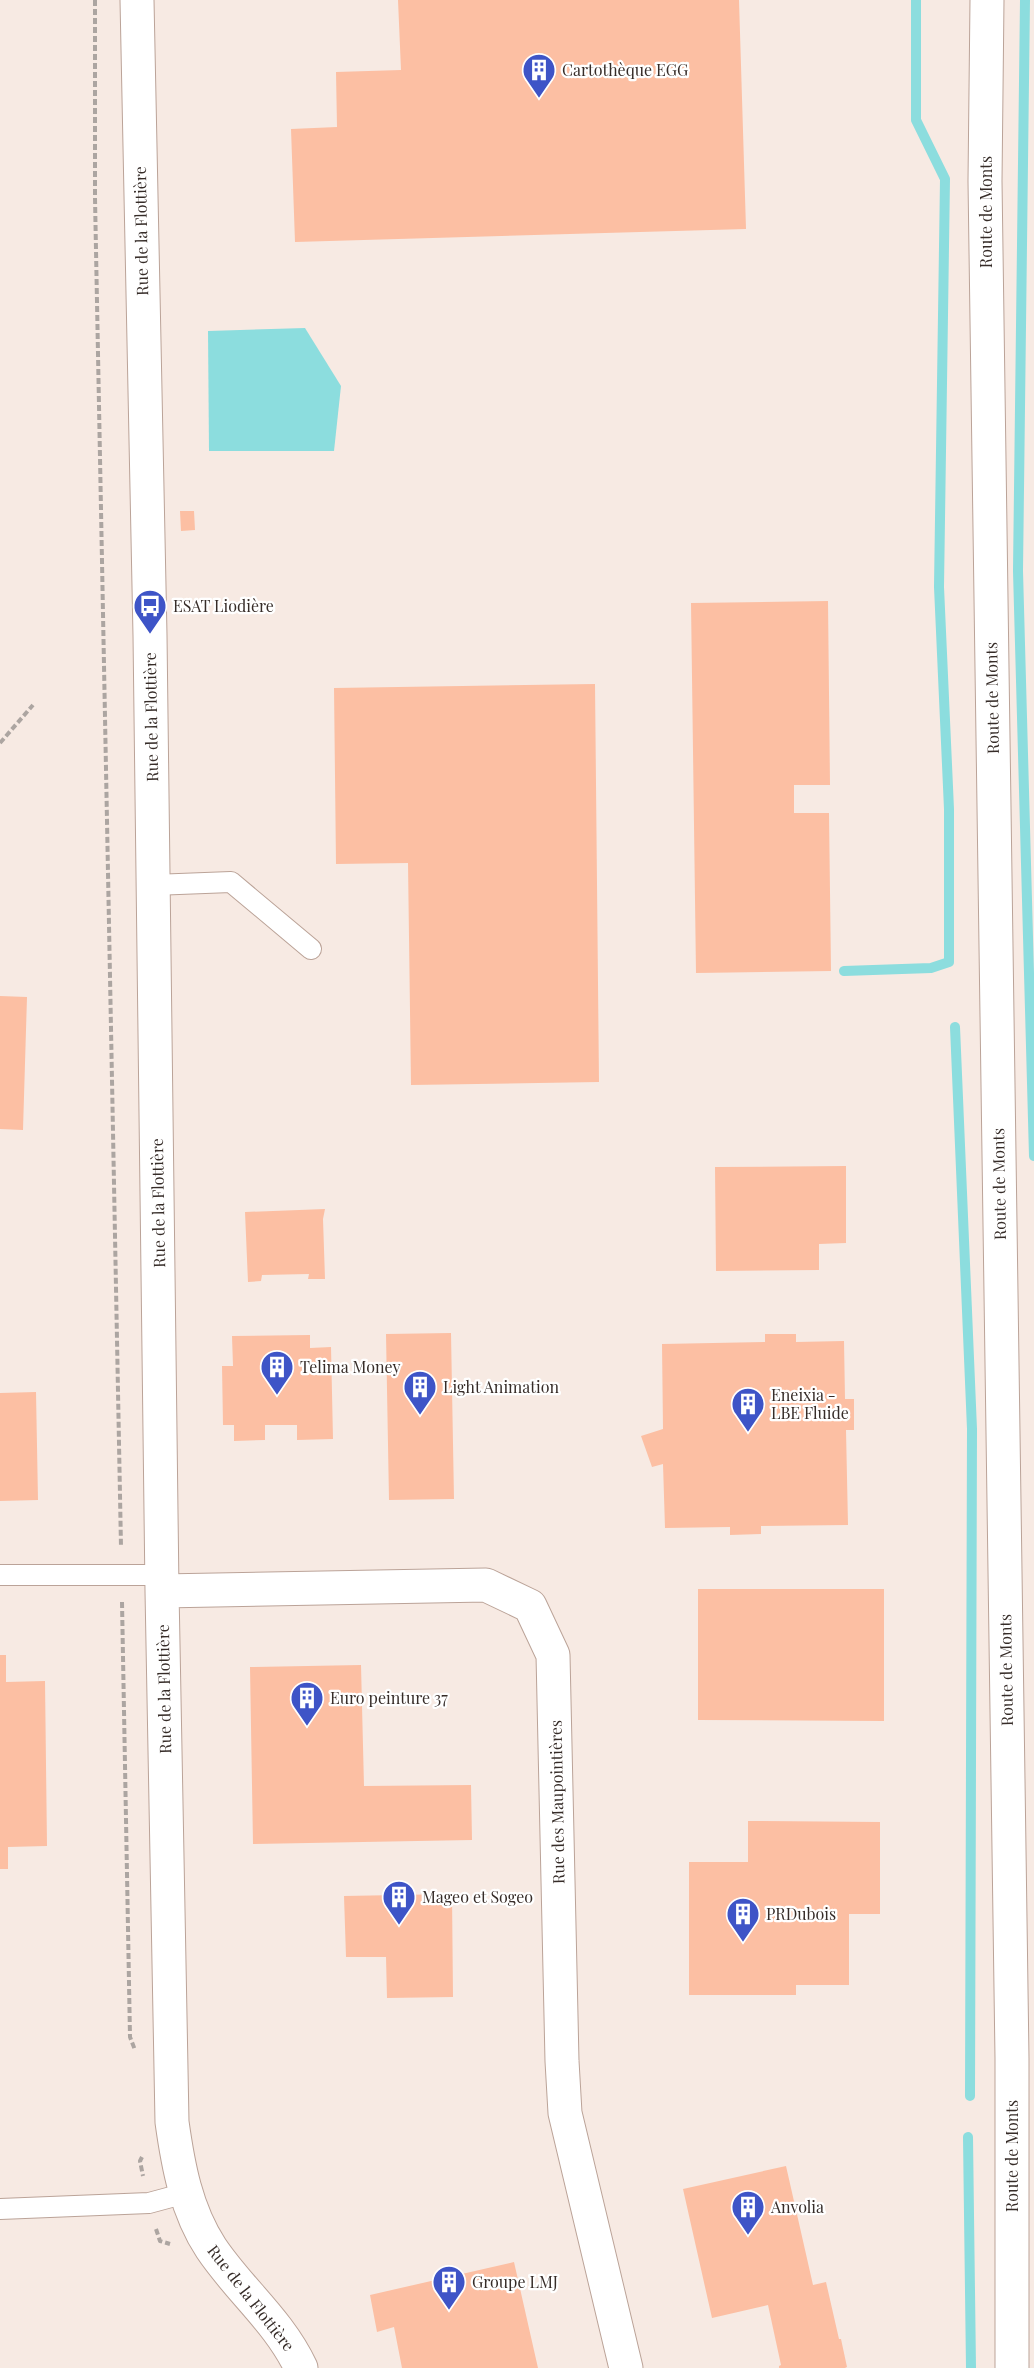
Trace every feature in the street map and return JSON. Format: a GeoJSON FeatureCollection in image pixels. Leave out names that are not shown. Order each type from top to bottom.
{"type":"FeatureCollection","features":[{"type":"Feature","properties":{"kind":"street","name":"Rue de la Flottière"},"geometry":{"type":"LineString","coordinates":[[137,0],[172,2122],[178,2166],[196,2222],[210,2247],[277,2327],[298,2364]]}},
{"type":"Feature","properties":{"kind":"street","name":"Route de Monts"},"geometry":{"type":"LineString","coordinates":[[987,0],[985,181],[1012,2058],[1012,2368]]}},
{"type":"Feature","properties":{"kind":"street","name":"Rue des Maupointières"},"geometry":{"type":"LineString","coordinates":[[162,1583],[486,1585],[530,1606],[553,1655],[565,2113],[626,2368]]}},
{"type":"Feature","properties":{"kind":"lane"},"geometry":{"type":"LineString","coordinates":[[153,885],[231,882],[311,948]]}},
{"type":"Feature","properties":{"kind":"lane"},"geometry":{"type":"LineString","coordinates":[[0,1575],[162,1583]]}},
{"type":"Feature","properties":{"kind":"lane"},"geometry":{"type":"LineString","coordinates":[[0,2209],[149,2203],[186,2193]]}},
{"type":"Feature","properties":{"kind":"path"},"geometry":{"type":"LineString","coordinates":[[0,743],[33,705]]}},
{"type":"Feature","properties":{"kind":"shaded area"},"geometry":{"type":"Polygon","coordinates":[[[0,0],[1034,0],[1034,2368],[0,2368],[0,0]]]}},
{"type":"Feature","properties":{"kind":"water"},"geometry":{"type":"Polygon","coordinates":[[[305,328],[341,386],[334,451],[209,451],[208,331],[305,328]]]}},
{"type":"Feature","properties":{"kind":"building","name":"Cartothèque EGG"},"geometry":{"type":"Polygon","coordinates":[[[398,0],[739,0],[746,229],[295,242],[291,129],[337,127],[336,72],[401,70],[398,0]]]}},
{"type":"Feature","properties":{"kind":"building"},"geometry":{"type":"Polygon","coordinates":[[[180,511],[194,511],[195,530],[181,531],[180,511]]]}},
{"type":"Feature","properties":{"kind":"building"},"geometry":{"type":"Polygon","coordinates":[[[828,601],[830,785],[794,785],[794,813],[829,813],[831,971],[696,973],[691,603],[828,601]]]}},
{"type":"Feature","properties":{"kind":"building"},"geometry":{"type":"Polygon","coordinates":[[[595,684],[599,1082],[411,1085],[408,863],[336,864],[334,688],[595,684]]]}},
{"type":"Feature","properties":{"kind":"building"},"geometry":{"type":"Polygon","coordinates":[[[0,996],[27,997],[23,1130],[0,1129],[0,996]]]}},
{"type":"Feature","properties":{"kind":"building"},"geometry":{"type":"Polygon","coordinates":[[[846,1166],[846,1243],[819,1244],[819,1270],[716,1271],[715,1167],[846,1166]]]}},
{"type":"Feature","properties":{"kind":"building"},"geometry":{"type":"Polygon","coordinates":[[[325,1209],[323,1219],[325,1279],[308,1279],[309,1274],[262,1275],[261,1281],[248,1282],[245,1212],[325,1209]]]}},
{"type":"Feature","properties":{"kind":"building","name":"Light Animation"},"geometry":{"type":"Polygon","coordinates":[[[451,1333],[454,1499],[389,1500],[386,1334],[451,1333]]]}},
{"type":"Feature","properties":{"kind":"building","name":"Eneixia - LBE Fluide"},"geometry":{"type":"Polygon","coordinates":[[[765,1334],[796,1334],[796,1342],[844,1341],[845,1399],[854,1399],[854,1430],[846,1430],[848,1525],[761,1526],[761,1534],[730,1535],[730,1527],[665,1528],[663,1464],[652,1467],[641,1436],[663,1429],[662,1344],[765,1342],[765,1334]]]}},
{"type":"Feature","properties":{"kind":"building","name":"Telima Money"},"geometry":{"type":"Polygon","coordinates":[[[310,1335],[310,1348],[331,1347],[333,1439],[297,1440],[297,1425],[265,1425],[265,1440],[234,1441],[234,1425],[223,1425],[222,1366],[233,1366],[232,1336],[310,1335]]]}},
{"type":"Feature","properties":{"kind":"building"},"geometry":{"type":"Polygon","coordinates":[[[36,1392],[38,1500],[0,1501],[0,1393],[36,1392]]]}},
{"type":"Feature","properties":{"kind":"building"},"geometry":{"type":"Polygon","coordinates":[[[698,1589],[884,1589],[884,1721],[698,1720],[698,1589]]]}},
{"type":"Feature","properties":{"kind":"building"},"geometry":{"type":"Polygon","coordinates":[[[0,1655],[6,1655],[6,1682],[45,1681],[47,1846],[8,1847],[8,1869],[0,1869],[0,1655]]]}},
{"type":"Feature","properties":{"kind":"building","name":"Euro peinture 37"},"geometry":{"type":"Polygon","coordinates":[[[361,1665],[364,1786],[471,1785],[472,1840],[253,1844],[250,1667],[361,1665]]]}},
{"type":"Feature","properties":{"kind":"building","name":"PRDubois"},"geometry":{"type":"Polygon","coordinates":[[[748,1821],[880,1822],[880,1914],[849,1914],[849,1985],[796,1985],[796,1995],[689,1995],[689,1862],[748,1862],[748,1821]]]}},
{"type":"Feature","properties":{"kind":"building","name":"Mageo et Sogeo"},"geometry":{"type":"Polygon","coordinates":[[[452,1894],[453,1997],[387,1998],[386,1957],[346,1957],[344,1896],[452,1894]]]}},
{"type":"Feature","properties":{"kind":"building","name":"Anvolia"},"geometry":{"type":"Polygon","coordinates":[[[786,2166],[813,2285],[826,2282],[839,2339],[841,2339],[847,2367],[845,2368],[779,2368],[781,2365],[768,2305],[712,2318],[683,2189],[786,2166]]]}},
{"type":"Feature","properties":{"kind":"building","name":"Groupe LMJ"},"geometry":{"type":"Polygon","coordinates":[[[514,2262],[538,2368],[402,2368],[394,2327],[377,2332],[370,2295],[514,2262]]]}},
{"type":"Feature","properties":{"kind":"waterway"},"geometry":{"type":"LineString","coordinates":[[844,971],[931,968],[949,962],[949,809],[939,587],[945,179],[916,120],[916,0]]}},
{"type":"Feature","properties":{"kind":"waterway"},"geometry":{"type":"LineString","coordinates":[[1025,0],[1018,571],[1034,1156]]}},
{"type":"Feature","properties":{"kind":"waterway"},"geometry":{"type":"LineString","coordinates":[[955,1027],[972,1429],[970,2096]]}},
{"type":"Feature","properties":{"kind":"waterway"},"geometry":{"type":"LineString","coordinates":[[968,2137],[971,2368]]}},
{"type":"Feature","properties":{"kind":"place","name":"Cartothèque EGG"},"geometry":{"type":"Point","coordinates":[539,99]}},
{"type":"Feature","properties":{"kind":"place","name":"ESAT Liodière"},"geometry":{"type":"Point","coordinates":[150,635]}},
{"type":"Feature","properties":{"kind":"place","name":"Telima Money"},"geometry":{"type":"Point","coordinates":[277,1396]}},
{"type":"Feature","properties":{"kind":"place","name":"Light Animation"},"geometry":{"type":"Point","coordinates":[420,1416]}},
{"type":"Feature","properties":{"kind":"place","name":"Eneixia - LBE Fluide"},"geometry":{"type":"Point","coordinates":[748,1433]}},
{"type":"Feature","properties":{"kind":"place","name":"Euro peinture 37"},"geometry":{"type":"Point","coordinates":[307,1727]}},
{"type":"Feature","properties":{"kind":"place","name":"Mageo et Sogeo"},"geometry":{"type":"Point","coordinates":[399,1926]}},
{"type":"Feature","properties":{"kind":"place","name":"PRDubois"},"geometry":{"type":"Point","coordinates":[743,1943]}},
{"type":"Feature","properties":{"kind":"place","name":"Anvolia"},"geometry":{"type":"Point","coordinates":[748,2236]}},
{"type":"Feature","properties":{"kind":"place","name":"Groupe LMJ"},"geometry":{"type":"Point","coordinates":[449,2311]}}]}
